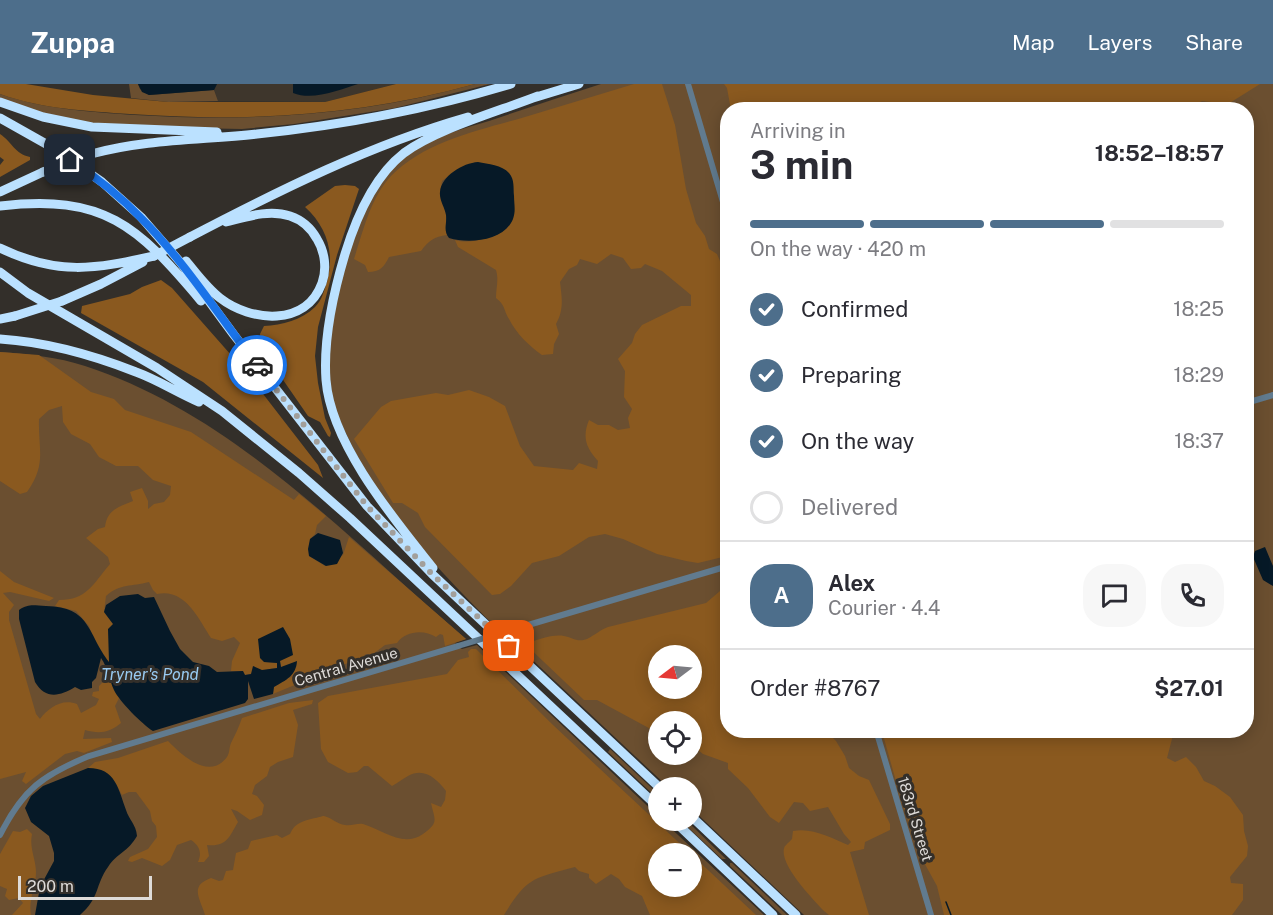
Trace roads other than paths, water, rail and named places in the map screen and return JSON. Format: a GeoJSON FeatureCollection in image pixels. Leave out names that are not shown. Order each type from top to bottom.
{"type":"FeatureCollection","features":[{"type":"Feature","properties":{"kind":"highway"},"geometry":{"type":"LineString","coordinates":[[0,192],[43,172],[117,147],[175,139],[256,134],[345,123],[448,103],[511,84]]}},
{"type":"Feature","properties":{"kind":"highway"},"geometry":{"type":"LineString","coordinates":[[0,248],[30,261],[59,267],[99,268],[134,263],[154,256],[308,177],[361,153],[461,119],[579,84]]}},
{"type":"Feature","properties":{"kind":"highway"},"geometry":{"type":"LineString","coordinates":[[460,599],[391,515],[370,485],[336,421],[326,381],[330,320],[337,282],[348,245],[362,211],[385,171],[403,154],[428,138],[538,96]]}},
{"type":"Feature","properties":{"kind":"highway"},"geometry":{"type":"LineString","coordinates":[[0,102],[43,117],[92,127],[256,134]]}},
{"type":"Feature","properties":{"kind":"highway"},"geometry":{"type":"LineString","coordinates":[[0,118],[55,149],[102,182],[164,235],[213,292],[228,303],[243,311],[270,317],[285,315],[303,308],[312,301],[325,274],[322,249],[313,232],[298,220],[282,214],[266,214],[212,226]]}},
{"type":"Feature","properties":{"kind":"highway"},"geometry":{"type":"LineString","coordinates":[[0,206],[41,202],[69,205],[98,213],[127,226],[167,260],[220,323],[234,335]]}},
{"type":"Feature","properties":{"kind":"highway"},"geometry":{"type":"LineString","coordinates":[[141,217],[181,263],[367,506],[432,574],[648,777]]}},
{"type":"Feature","properties":{"kind":"highway"},"geometry":{"type":"LineString","coordinates":[[0,319],[62,301],[101,284],[134,263]]}},
{"type":"Feature","properties":{"kind":"highway"},"geometry":{"type":"LineString","coordinates":[[0,272],[28,293],[91,332],[157,368],[222,411],[300,473],[648,798]]}},
{"type":"Feature","properties":{"kind":"highway"},"geometry":{"type":"LineString","coordinates":[[0,339],[46,344],[137,372],[222,411]]}},
{"type":"Feature","properties":{"kind":"highway"},"geometry":{"type":"LineString","coordinates":[[702,826],[796,915]]}},
{"type":"Feature","properties":{"kind":"highway"},"geometry":{"type":"LineString","coordinates":[[685,831],[773,915]]}},
{"type":"Feature","properties":{"kind":"street"},"geometry":{"type":"LineString","coordinates":[[688,84],[720,192]]}},
{"type":"Feature","properties":{"kind":"street"},"geometry":{"type":"LineString","coordinates":[[1254,401],[1273,395]]}},
{"type":"Feature","properties":{"kind":"street","name":"Central Avenue"},"geometry":{"type":"LineString","coordinates":[[0,835],[7,820],[34,786],[57,769],[89,756],[720,568]]}},
{"type":"Feature","properties":{"kind":"street","name":"183rd Street"},"geometry":{"type":"LineString","coordinates":[[878,738],[931,915]]}},
{"type":"Feature","properties":{"kind":"water"},"geometry":{"type":"Polygon","coordinates":[[[138,84],[217,84],[214,90],[149,95],[142,92],[138,84]]]}},
{"type":"Feature","properties":{"kind":"water"},"geometry":{"type":"Polygon","coordinates":[[[293,84],[358,84],[326,94],[309,96],[293,93],[293,84]]]}},
{"type":"Feature","properties":{"kind":"water"},"geometry":{"type":"Polygon","coordinates":[[[478,162],[499,167],[511,176],[515,208],[513,219],[502,232],[485,239],[466,241],[449,238],[440,195],[441,186],[454,171],[478,162]]]}},
{"type":"Feature","properties":{"kind":"water"},"geometry":{"type":"Polygon","coordinates":[[[318,533],[340,540],[343,553],[337,564],[326,566],[309,556],[310,539],[318,533]]]}},
{"type":"Feature","properties":{"kind":"water"},"geometry":{"type":"Polygon","coordinates":[[[1265,547],[1273,566],[1273,586],[1263,580],[1254,559],[1255,551],[1265,547]]]}},
{"type":"Feature","properties":{"kind":"water","name":"Tryner's Pond"},"geometry":{"type":"Polygon","coordinates":[[[138,594],[145,598],[154,597],[180,649],[193,662],[209,666],[217,672],[243,671],[245,675],[251,674],[253,666],[262,670],[277,668],[277,663],[264,662],[260,658],[258,639],[283,627],[290,639],[293,655],[280,661],[281,667],[297,661],[295,670],[290,677],[274,687],[273,694],[254,699],[248,681],[248,699],[245,703],[153,731],[143,724],[117,695],[101,658],[92,688],[81,690],[75,687],[53,695],[39,688],[35,682],[19,619],[19,610],[35,605],[72,611],[86,624],[109,662],[108,629],[113,624],[104,612],[106,605],[120,596],[138,594]]]}},
{"type":"Feature","properties":{"kind":"water"},"geometry":{"type":"Polygon","coordinates":[[[88,768],[105,772],[115,781],[137,836],[108,867],[91,903],[80,915],[35,915],[40,887],[54,861],[54,853],[49,836],[31,822],[25,808],[31,796],[43,786],[88,768]]]}},
{"type":"Feature","properties":{"kind":"waterway"},"geometry":{"type":"LineString","coordinates":[[946,902],[951,915]]}}]}
